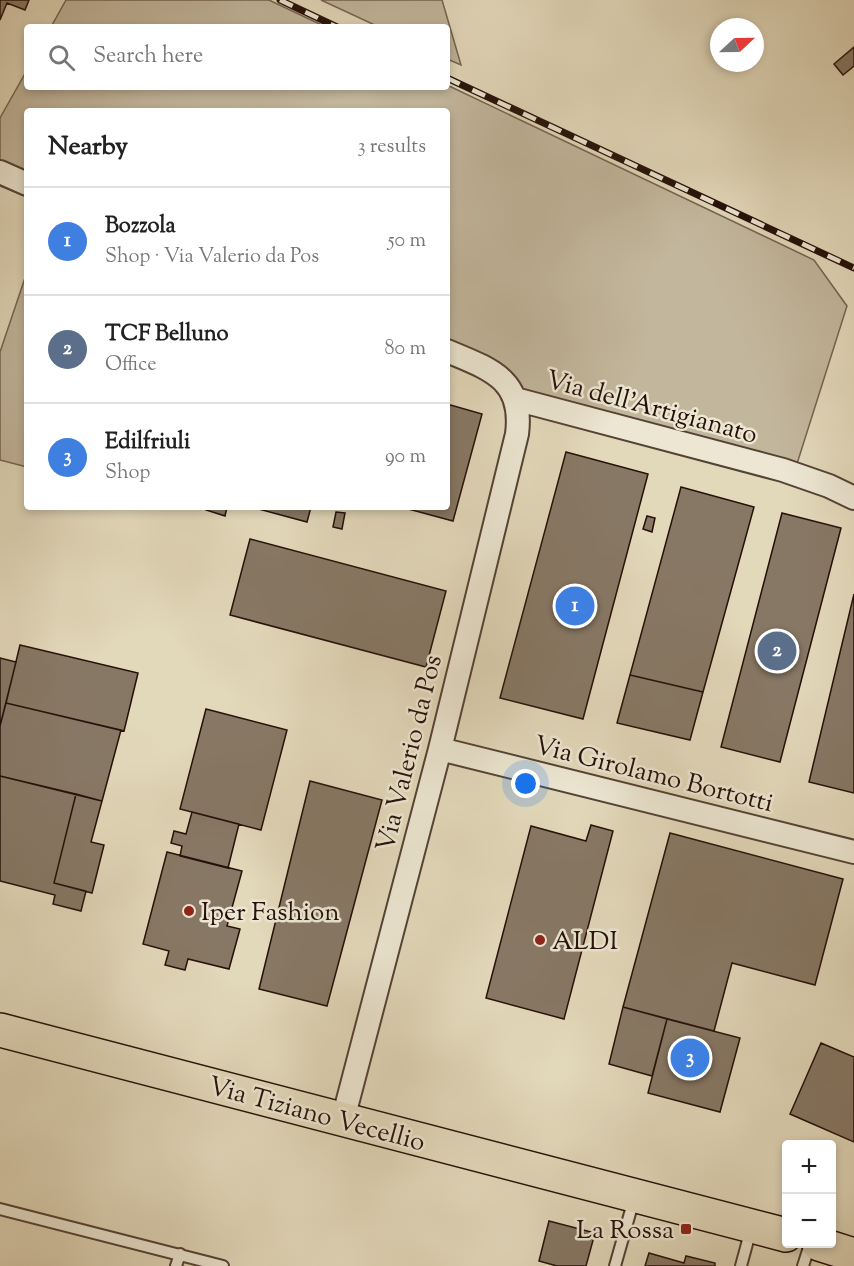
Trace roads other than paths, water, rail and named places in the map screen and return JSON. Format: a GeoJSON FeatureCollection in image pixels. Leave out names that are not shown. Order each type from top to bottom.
{"type":"FeatureCollection","features":[{"type":"Feature","properties":{"kind":"main road","name":"Via Tiziano Vecellio"},"geometry":{"type":"LineString","coordinates":[[0,1030],[782,1234]]}},
{"type":"Feature","properties":{"kind":"main road"},"geometry":{"type":"LineString","coordinates":[[832,1248],[854,1255]]}},
{"type":"Feature","properties":{"kind":"street"},"geometry":{"type":"LineString","coordinates":[[0,172],[24,183]]}},
{"type":"Feature","properties":{"kind":"street","name":"Via dell'Artigianato"},"geometry":{"type":"LineString","coordinates":[[450,352],[501,378],[515,399],[783,470],[829,486],[854,498]]}},
{"type":"Feature","properties":{"kind":"street","name":"Via Valerio da Pos"},"geometry":{"type":"LineString","coordinates":[[343,1119],[440,749],[517,434],[519,411],[515,399]]}},
{"type":"Feature","properties":{"kind":"street","name":"Via Girolamo Bortotti"},"geometry":{"type":"LineString","coordinates":[[440,749],[854,852]]}},
{"type":"Feature","properties":{"kind":"lane"},"geometry":{"type":"LineString","coordinates":[[615,1266],[634,1196]]}},
{"type":"Feature","properties":{"kind":"lane"},"geometry":{"type":"LineString","coordinates":[[0,1209],[223,1266]]}},
{"type":"Feature","properties":{"kind":"lane"},"geometry":{"type":"LineString","coordinates":[[741,1266],[752,1226]]}},
{"type":"Feature","properties":{"kind":"lane"},"geometry":{"type":"LineString","coordinates":[[803,1266],[809,1248]]}},
{"type":"Feature","properties":{"kind":"lane"},"geometry":{"type":"LineString","coordinates":[[176,1266],[180,1254]]}},
{"type":"Feature","properties":{"kind":"railway"},"geometry":{"type":"LineString","coordinates":[[280,0],[331,24]]}},
{"type":"Feature","properties":{"kind":"railway"},"geometry":{"type":"LineString","coordinates":[[450,79],[854,268]]}},
{"type":"Feature","properties":{"kind":"place","name":"Bozzola"},"geometry":{"type":"Point","coordinates":[575,606]}},
{"type":"Feature","properties":{"kind":"place","name":"TCF Belluno"},"geometry":{"type":"Point","coordinates":[777,651]}},
{"type":"Feature","properties":{"kind":"place","name":"Iper Fashion"},"geometry":{"type":"Point","coordinates":[189,911]}},
{"type":"Feature","properties":{"kind":"place","name":"ALDI"},"geometry":{"type":"Point","coordinates":[540,940]}},
{"type":"Feature","properties":{"kind":"place","name":"Edilfriuli"},"geometry":{"type":"Point","coordinates":[690,1058]}},
{"type":"Feature","properties":{"kind":"place","name":"La Rossa"},"geometry":{"type":"Point","coordinates":[686,1229]}}]}
